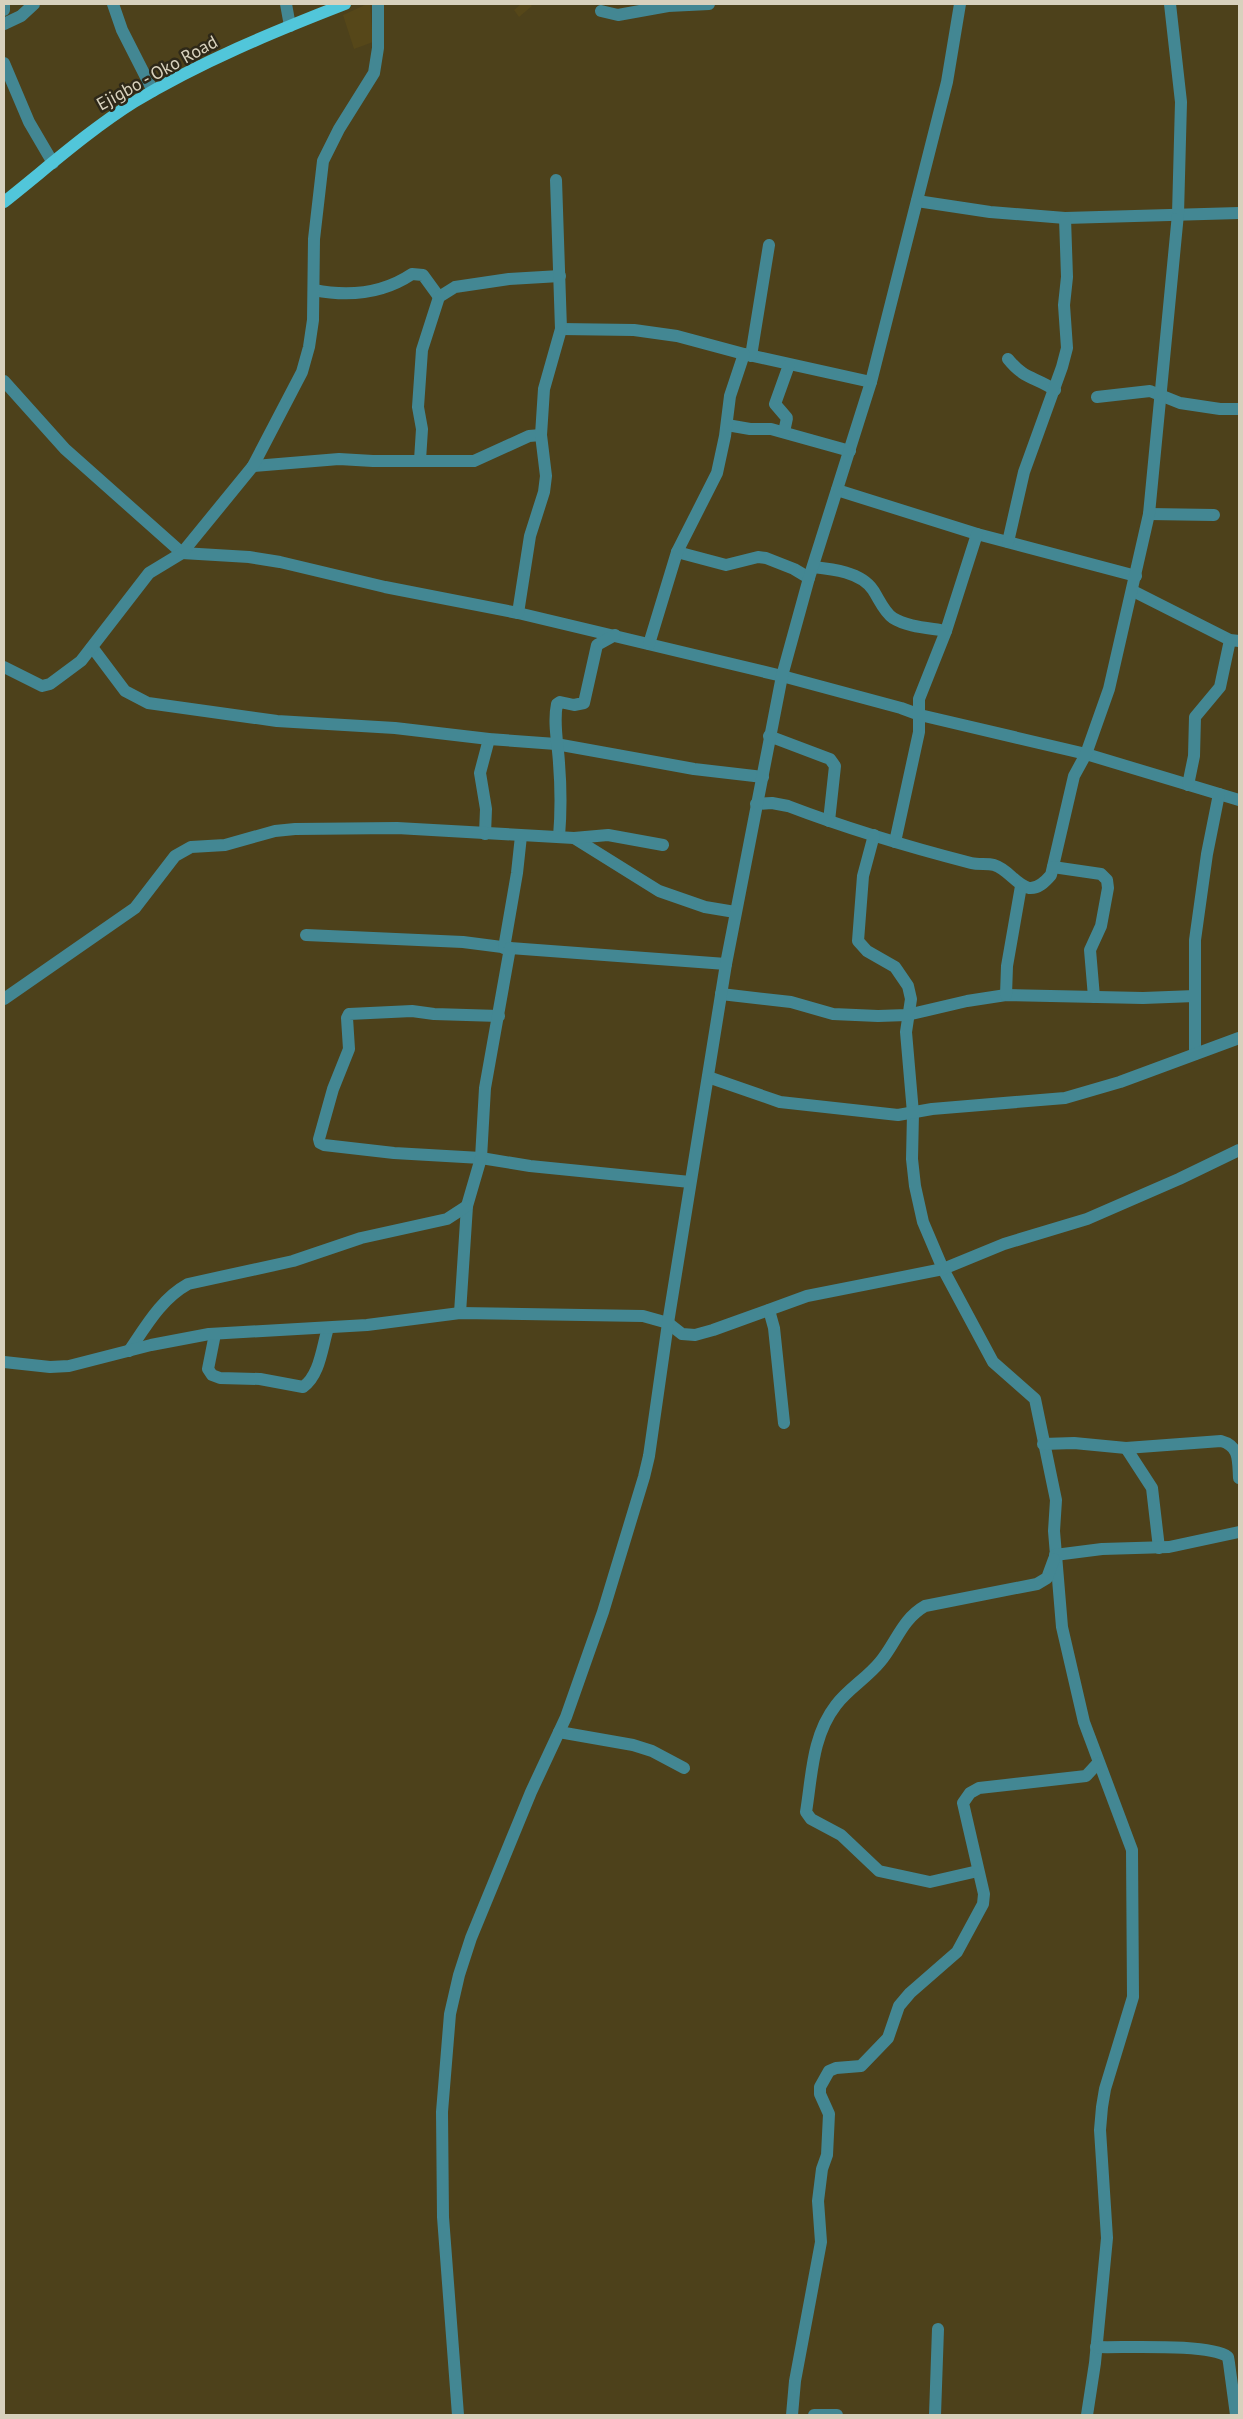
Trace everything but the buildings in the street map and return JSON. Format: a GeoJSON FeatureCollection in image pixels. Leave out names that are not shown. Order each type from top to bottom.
{"type":"FeatureCollection","features":[{"type":"Feature","properties":{"kind":"main road","name":"Ejigbo - Oko Road"},"geometry":{"type":"LineString","coordinates":[[4,202],[87,134],[153,91],[231,51],[345,4]]}},
{"type":"Feature","properties":{"kind":"street"},"geometry":{"type":"LineString","coordinates":[[4,4],[4,10]]}},
{"type":"Feature","properties":{"kind":"street"},"geometry":{"type":"LineString","coordinates":[[4,24],[20,16],[34,4]]}},
{"type":"Feature","properties":{"kind":"street"},"geometry":{"type":"LineString","coordinates":[[113,4],[122,30],[153,91]]}},
{"type":"Feature","properties":{"kind":"street"},"geometry":{"type":"LineString","coordinates":[[286,4],[290,26]]}},
{"type":"Feature","properties":{"kind":"street"},"geometry":{"type":"LineString","coordinates":[[4,667],[34,684],[42,686],[50,684],[81,660],[149,573],[182,553],[253,466],[302,372],[313,320],[314,239],[323,161],[329,147],[376,67],[378,4]]}},
{"type":"Feature","properties":{"kind":"street"},"geometry":{"type":"LineString","coordinates":[[602,11],[618,15],[668,6],[709,4]]}},
{"type":"Feature","properties":{"kind":"street"},"geometry":{"type":"LineString","coordinates":[[458,2415],[443,2217],[442,2112],[450,2014],[459,1975],[471,1938],[531,1792],[559,1732],[603,1612],[644,1478],[726,964],[756,804],[763,777],[769,736],[782,676],[811,573],[871,382],[947,82],[960,4]]}},
{"type":"Feature","properties":{"kind":"street"},"geometry":{"type":"LineString","coordinates":[[756,804],[772,803],[788,806],[828,822],[874,836],[974,864],[994,865],[1011,874],[1020,886],[1031,888],[1040,886],[1051,875],[1074,776],[1086,754],[1109,689],[1133,592],[1149,514],[1178,214],[1181,102],[1170,4]]}},
{"type":"Feature","properties":{"kind":"street"},"geometry":{"type":"LineString","coordinates":[[4,63],[30,122],[53,163]]}},
{"type":"Feature","properties":{"kind":"street"},"geometry":{"type":"LineString","coordinates":[[518,613],[530,536],[544,492],[546,476],[542,435],[544,390],[561,329],[556,180]]}},
{"type":"Feature","properties":{"kind":"street"},"geometry":{"type":"LineString","coordinates":[[917,201],[990,212],[1065,218],[1239,213]]}},
{"type":"Feature","properties":{"kind":"street"},"geometry":{"type":"LineString","coordinates":[[1008,542],[1024,472],[1055,390],[1067,348],[1064,305],[1067,277],[1065,218]]}},
{"type":"Feature","properties":{"kind":"street"},"geometry":{"type":"LineString","coordinates":[[649,644],[677,552],[712,485],[727,425],[730,396],[747,355],[769,245]]}},
{"type":"Feature","properties":{"kind":"street"},"geometry":{"type":"LineString","coordinates":[[314,290],[335,294],[369,292],[394,286],[412,274],[423,275],[439,297]]}},
{"type":"Feature","properties":{"kind":"street"},"geometry":{"type":"LineString","coordinates":[[420,460],[422,429],[418,407],[422,350],[439,297],[455,286],[509,279],[560,276]]}},
{"type":"Feature","properties":{"kind":"street"},"geometry":{"type":"LineString","coordinates":[[561,329],[601,328],[654,332],[701,341],[789,365],[871,382]]}},
{"type":"Feature","properties":{"kind":"street"},"geometry":{"type":"LineString","coordinates":[[1008,359],[1024,376],[1042,382],[1055,390]]}},
{"type":"Feature","properties":{"kind":"street"},"geometry":{"type":"LineString","coordinates":[[784,432],[787,418],[775,404],[789,365]]}},
{"type":"Feature","properties":{"kind":"street"},"geometry":{"type":"LineString","coordinates":[[9,388],[64,449],[182,553],[249,556],[385,588],[518,613],[782,676],[901,708],[920,715],[1086,754],[1239,800]]}},
{"type":"Feature","properties":{"kind":"street"},"geometry":{"type":"LineString","coordinates":[[1097,397],[1150,391],[1180,403],[1220,409],[1239,409]]}},
{"type":"Feature","properties":{"kind":"street"},"geometry":{"type":"LineString","coordinates":[[727,425],[784,432],[850,451]]}},
{"type":"Feature","properties":{"kind":"street"},"geometry":{"type":"LineString","coordinates":[[253,466],[340,459],[373,461],[474,461],[529,436],[542,435]]}},
{"type":"Feature","properties":{"kind":"street"},"geometry":{"type":"LineString","coordinates":[[837,490],[977,534],[1136,576]]}},
{"type":"Feature","properties":{"kind":"street"},"geometry":{"type":"LineString","coordinates":[[1149,514],[1214,515]]}},
{"type":"Feature","properties":{"kind":"street"},"geometry":{"type":"LineString","coordinates":[[895,842],[919,732],[919,699],[946,631],[977,534]]}},
{"type":"Feature","properties":{"kind":"street"},"geometry":{"type":"LineString","coordinates":[[677,552],[726,565],[749,559],[766,558],[794,569],[811,573],[836,570],[860,579],[871,587],[889,614],[900,622],[946,631]]}},
{"type":"Feature","properties":{"kind":"street"},"geometry":{"type":"LineString","coordinates":[[1133,592],[1235,640],[1220,687],[1195,717],[1194,756],[1188,785]]}},
{"type":"Feature","properties":{"kind":"street"},"geometry":{"type":"LineString","coordinates":[[560,837],[559,761],[556,744],[557,704],[560,702],[574,705],[584,703],[597,645],[615,636]]}},
{"type":"Feature","properties":{"kind":"street"},"geometry":{"type":"LineString","coordinates":[[92,647],[125,691],[148,703],[277,721],[395,728],[489,739],[570,745],[694,769],[763,777]]}},
{"type":"Feature","properties":{"kind":"street"},"geometry":{"type":"LineString","coordinates":[[769,736],[830,759],[835,766],[828,822]]}},
{"type":"Feature","properties":{"kind":"street"},"geometry":{"type":"LineString","coordinates":[[485,834],[486,809],[480,773],[489,739]]}},
{"type":"Feature","properties":{"kind":"street"},"geometry":{"type":"LineString","coordinates":[[559,761],[570,745]]}},
{"type":"Feature","properties":{"kind":"street"},"geometry":{"type":"LineString","coordinates":[[1195,1054],[1195,940],[1207,854],[1219,794]]}},
{"type":"Feature","properties":{"kind":"street"},"geometry":{"type":"LineString","coordinates":[[4,999],[135,908],[175,856],[190,847],[225,845],[265,833],[295,829],[398,828],[574,838],[608,835],[663,844]]}},
{"type":"Feature","properties":{"kind":"street"},"geometry":{"type":"LineString","coordinates":[[460,1313],[467,1206],[481,1158],[485,1088],[499,1016],[521,836]]}},
{"type":"Feature","properties":{"kind":"street"},"geometry":{"type":"LineString","coordinates":[[874,836],[863,876],[858,941],[866,951],[895,967],[904,978],[911,999],[907,1015],[906,1032],[913,1113],[912,1159],[916,1193],[924,1222],[943,1269],[993,1362],[1035,1399],[1056,1500],[1055,1555],[1062,1627],[1084,1722],[1132,1850],[1134,1979],[1132,1998],[1105,2090],[1102,2108],[1100,2130],[1107,2238],[1087,2415]]}},
{"type":"Feature","properties":{"kind":"street"},"geometry":{"type":"LineString","coordinates":[[574,838],[638,880],[659,891],[705,907],[736,912]]}},
{"type":"Feature","properties":{"kind":"street"},"geometry":{"type":"LineString","coordinates":[[1053,866],[1101,874],[1107,880],[1108,888],[1101,926],[1090,950],[1094,997]]}},
{"type":"Feature","properties":{"kind":"street"},"geometry":{"type":"LineString","coordinates":[[1006,995],[1007,966],[1020,886]]}},
{"type":"Feature","properties":{"kind":"street"},"geometry":{"type":"LineString","coordinates":[[306,936],[463,942],[507,948],[726,964]]}},
{"type":"Feature","properties":{"kind":"street"},"geometry":{"type":"LineString","coordinates":[[721,994],[791,1002],[832,1014],[878,1016],[907,1015],[967,1001],[1006,995],[1094,997],[1195,996]]}},
{"type":"Feature","properties":{"kind":"street"},"geometry":{"type":"LineString","coordinates":[[499,1016],[434,1014],[412,1011],[349,1014],[347,1018],[349,1049],[333,1090],[319,1139],[320,1143],[394,1153],[481,1158],[530,1166],[690,1182]]}},
{"type":"Feature","properties":{"kind":"street"},"geometry":{"type":"LineString","coordinates":[[708,1077],[772,1099],[796,1105],[898,1115],[932,1109],[1065,1098],[1120,1082],[1195,1054],[1214,1049],[1239,1038]]}},
{"type":"Feature","properties":{"kind":"street"},"geometry":{"type":"LineString","coordinates":[[4,1362],[50,1367],[69,1366],[152,1344],[215,1334],[384,1324],[460,1313],[643,1316],[668,1323],[682,1334],[695,1335],[827,1291],[943,1269],[1004,1244],[1087,1220],[1179,1180],[1239,1150]]}},
{"type":"Feature","properties":{"kind":"street"},"geometry":{"type":"LineString","coordinates":[[129,1350],[167,1299],[188,1284],[294,1261],[361,1238],[447,1219],[467,1206]]}},
{"type":"Feature","properties":{"kind":"street"},"geometry":{"type":"LineString","coordinates":[[769,1310],[774,1328],[784,1423]]}},
{"type":"Feature","properties":{"kind":"street"},"geometry":{"type":"LineString","coordinates":[[215,1334],[208,1369],[212,1375],[220,1378],[260,1379],[303,1387],[310,1382],[315,1373],[328,1328]]}},
{"type":"Feature","properties":{"kind":"street"},"geometry":{"type":"LineString","coordinates":[[142,1332],[152,1344]]}},
{"type":"Feature","properties":{"kind":"street"},"geometry":{"type":"LineString","coordinates":[[1043,1444],[1074,1443],[1126,1448],[1221,1442],[1230,1444],[1237,1452],[1239,1478]]}},
{"type":"Feature","properties":{"kind":"street"},"geometry":{"type":"LineString","coordinates":[[1126,1448],[1152,1488],[1159,1548]]}},
{"type":"Feature","properties":{"kind":"street"},"geometry":{"type":"LineString","coordinates":[[1055,1555],[1102,1549],[1159,1548],[1196,1543],[1239,1532]]}},
{"type":"Feature","properties":{"kind":"street"},"geometry":{"type":"LineString","coordinates":[[978,1871],[930,1882],[879,1871],[871,1866],[841,1836],[811,1819],[806,1812],[817,1742],[836,1705],[880,1661],[908,1618],[916,1611],[925,1606],[1037,1584],[1047,1578],[1055,1555]]}},
{"type":"Feature","properties":{"kind":"street"},"geometry":{"type":"LineString","coordinates":[[559,1732],[633,1745],[652,1751],[684,1768]]}},
{"type":"Feature","properties":{"kind":"street"},"geometry":{"type":"LineString","coordinates":[[792,2415],[795,2381],[821,2242],[818,2200],[822,2169],[827,2155],[830,2114],[820,2094],[820,2087],[829,2071],[861,2066],[888,2038],[899,2006],[910,1992],[957,1952],[983,1904],[984,1894],[963,1803],[970,1793],[979,1788],[1076,1778],[1090,1773],[1098,1763]]}},
{"type":"Feature","properties":{"kind":"street"},"geometry":{"type":"LineString","coordinates":[[935,2415],[938,2329]]}},
{"type":"Feature","properties":{"kind":"street"},"geometry":{"type":"LineString","coordinates":[[1096,2347],[1194,2349],[1222,2352],[1228,2357],[1236,2415]]}},
{"type":"Feature","properties":{"kind":"street"},"geometry":{"type":"LineString","coordinates":[[814,2415],[836,2415]]}},
{"type":"Feature","properties":{"kind":"shaded area"},"geometry":{"type":"Polygon","coordinates":[[[370,4],[373,42],[354,49],[343,15],[370,4]]]}},
{"type":"Feature","properties":{"kind":"shaded area"},"geometry":{"type":"Polygon","coordinates":[[[521,4],[530,4],[532,6],[519,17],[514,10],[521,4]]]}}]}
